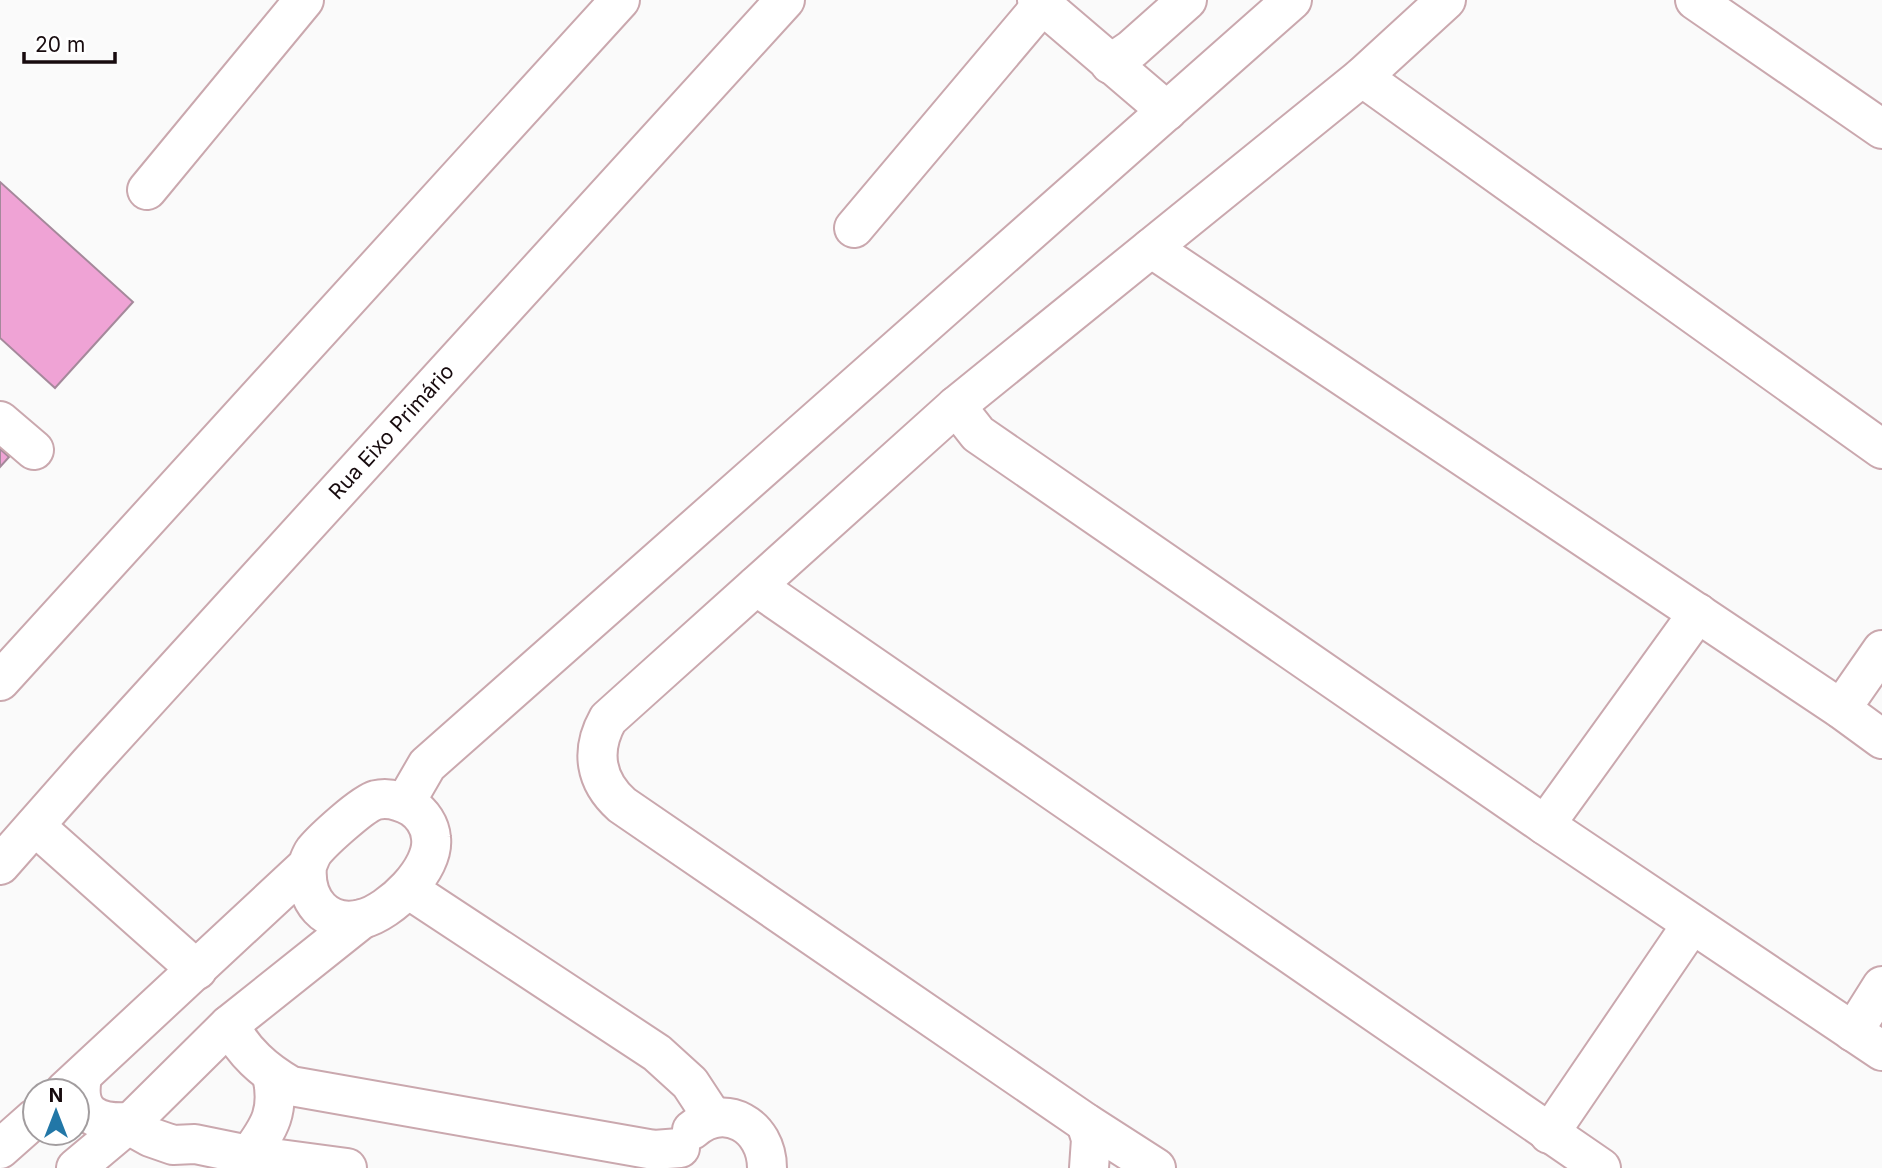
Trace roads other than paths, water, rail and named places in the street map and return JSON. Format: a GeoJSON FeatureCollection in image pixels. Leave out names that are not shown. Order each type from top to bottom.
{"type":"FeatureCollection","features":[{"type":"Feature","properties":{"kind":"street"},"geometry":{"type":"LineString","coordinates":[[147,190],[304,0]]}},
{"type":"Feature","properties":{"kind":"street"},"geometry":{"type":"LineString","coordinates":[[0,681],[620,0]]}},
{"type":"Feature","properties":{"kind":"street","name":"Rua Eixo Primário"},"geometry":{"type":"LineString","coordinates":[[0,865],[785,0]]}},
{"type":"Feature","properties":{"kind":"street"},"geometry":{"type":"LineString","coordinates":[[1110,64],[1132,49],[1187,0]]}},
{"type":"Feature","properties":{"kind":"street"},"geometry":{"type":"LineString","coordinates":[[405,803],[427,765],[1292,0]]}},
{"type":"Feature","properties":{"kind":"street"},"geometry":{"type":"LineString","coordinates":[[1156,1168],[622,806],[603,783],[598,769],[596,756],[601,731],[608,719],[956,406],[1362,77],[1446,0]]}},
{"type":"Feature","properties":{"kind":"street"},"geometry":{"type":"LineString","coordinates":[[1695,0],[1882,129]]}},
{"type":"Feature","properties":{"kind":"street"},"geometry":{"type":"LineString","coordinates":[[855,228],[1039,3],[1167,111]]}},
{"type":"Feature","properties":{"kind":"street"},"geometry":{"type":"LineString","coordinates":[[1362,77],[1882,449]]}},
{"type":"Feature","properties":{"kind":"street"},"geometry":{"type":"LineString","coordinates":[[1151,248],[1882,739]]}},
{"type":"Feature","properties":{"kind":"street"},"geometry":{"type":"LineString","coordinates":[[956,406],[978,434],[1545,825],[1867,1041],[1882,986]]}},
{"type":"Feature","properties":{"kind":"street"},"geometry":{"type":"LineString","coordinates":[[0,421],[34,450]]}},
{"type":"Feature","properties":{"kind":"street"},"geometry":{"type":"LineString","coordinates":[[756,586],[1601,1168]]}},
{"type":"Feature","properties":{"kind":"street"},"geometry":{"type":"LineString","coordinates":[[1545,825],[1698,613]]}},
{"type":"Feature","properties":{"kind":"street"},"geometry":{"type":"LineString","coordinates":[[1841,709],[1882,650]]}},
{"type":"Feature","properties":{"kind":"street"},"geometry":{"type":"LineString","coordinates":[[76,1168],[131,1122],[229,1025],[362,919],[408,888],[424,868],[430,854],[431,838],[422,817],[405,803],[390,799],[374,800],[361,807],[313,852],[307,866],[306,881],[310,896],[319,909],[332,917],[362,919]]}},
{"type":"Feature","properties":{"kind":"street"},"geometry":{"type":"LineString","coordinates":[[35,826],[197,970]]}},
{"type":"Feature","properties":{"kind":"street"},"geometry":{"type":"LineString","coordinates":[[81,1077],[307,866]]}},
{"type":"Feature","properties":{"kind":"street"},"geometry":{"type":"LineString","coordinates":[[408,888],[657,1053],[690,1083],[713,1118]]}},
{"type":"Feature","properties":{"kind":"street"},"geometry":{"type":"LineString","coordinates":[[1549,1134],[1692,923]]}},
{"type":"Feature","properties":{"kind":"street"},"geometry":{"type":"LineString","coordinates":[[229,1025],[240,1045],[272,1075],[291,1086],[654,1150],[677,1158],[687,1134],[698,1124],[713,1118],[728,1118],[743,1122],[755,1132],[772,1165]]}},
{"type":"Feature","properties":{"kind":"street"},"geometry":{"type":"LineString","coordinates":[[249,1155],[267,1131],[273,1116],[275,1089],[272,1075]]}},
{"type":"Feature","properties":{"kind":"street"},"geometry":{"type":"LineString","coordinates":[[91,1114],[96,1119],[113,1123],[131,1122],[150,1137],[173,1145],[195,1144],[249,1155],[347,1168]]}},
{"type":"Feature","properties":{"kind":"street"},"geometry":{"type":"LineString","coordinates":[[1086,1123],[1091,1139],[1089,1168]]}},
{"type":"Feature","properties":{"kind":"street"},"geometry":{"type":"LineString","coordinates":[[0,1149],[21,1130]]}}]}
